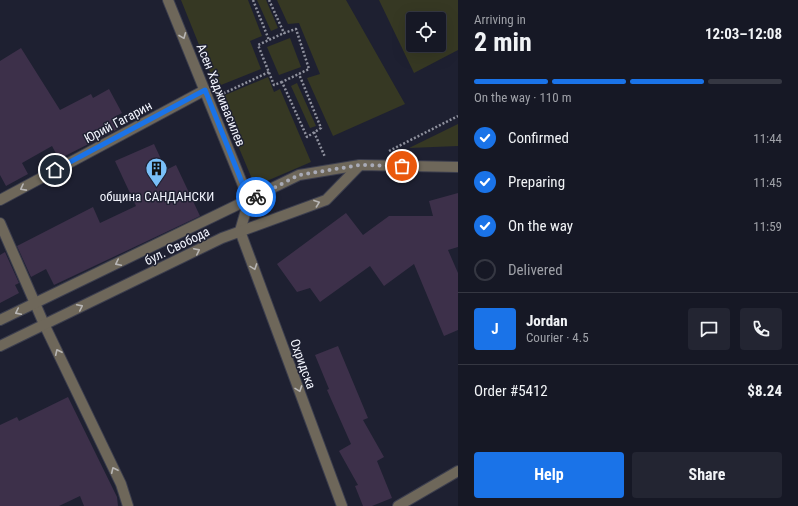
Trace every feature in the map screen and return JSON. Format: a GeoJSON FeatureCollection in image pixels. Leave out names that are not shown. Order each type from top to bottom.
{"type":"FeatureCollection","features":[{"type":"Feature","properties":{"kind":"street","name":"Асен Хадживасилев"},"geometry":{"type":"LineString","coordinates":[[168,0],[249,200]]}},
{"type":"Feature","properties":{"kind":"street","name":"Юрий Гагарин"},"geometry":{"type":"LineString","coordinates":[[0,200],[205,90]]}},
{"type":"Feature","properties":{"kind":"street","name":"бул. Свобода"},"geometry":{"type":"LineString","coordinates":[[0,346],[240,231],[326,200],[360,165]]}},
{"type":"Feature","properties":{"kind":"street","name":"бул. Свобода"},"geometry":{"type":"LineString","coordinates":[[0,320],[299,175],[360,165],[458,167]]}},
{"type":"Feature","properties":{"kind":"street"},"geometry":{"type":"LineString","coordinates":[[240,231],[249,200]]}},
{"type":"Feature","properties":{"kind":"street"},"geometry":{"type":"LineString","coordinates":[[0,223],[44,324],[120,484],[128,506]]}},
{"type":"Feature","properties":{"kind":"street","name":"Охридска"},"geometry":{"type":"LineString","coordinates":[[240,231],[342,506]]}},
{"type":"Feature","properties":{"kind":"street"},"geometry":{"type":"LineString","coordinates":[[398,506],[458,471]]}},
{"type":"Feature","properties":{"kind":"path"},"geometry":{"type":"LineString","coordinates":[[253,0],[269,40]]}},
{"type":"Feature","properties":{"kind":"path"},"geometry":{"type":"LineString","coordinates":[[269,0],[284,33]]}},
{"type":"Feature","properties":{"kind":"path"},"geometry":{"type":"LineString","coordinates":[[296,29],[309,69],[274,85],[258,45],[284,33],[296,29]]}},
{"type":"Feature","properties":{"kind":"path"},"geometry":{"type":"LineString","coordinates":[[209,100],[269,72]]}},
{"type":"Feature","properties":{"kind":"path"},"geometry":{"type":"LineString","coordinates":[[282,82],[307,137],[321,128],[299,74]]}},
{"type":"Feature","properties":{"kind":"path"},"geometry":{"type":"LineString","coordinates":[[388,151],[458,116]]}},
{"type":"Feature","properties":{"kind":"path"},"geometry":{"type":"LineString","coordinates":[[314,132],[330,169]]}},
{"type":"Feature","properties":{"kind":"green space"},"geometry":{"type":"Polygon","coordinates":[[[181,0],[248,0],[262,36],[250,41],[261,69],[216,87],[181,0]]]}},
{"type":"Feature","properties":{"kind":"green space"},"geometry":{"type":"Polygon","coordinates":[[[257,0],[266,0],[278,28],[271,31],[257,0]]]}},
{"type":"Feature","properties":{"kind":"green space"},"geometry":{"type":"Polygon","coordinates":[[[277,0],[346,0],[405,104],[333,136],[307,78],[320,74],[299,23],[288,24],[277,0]]]}},
{"type":"Feature","properties":{"kind":"green space"},"geometry":{"type":"Polygon","coordinates":[[[379,0],[458,0],[458,50],[414,73],[379,0]]]}},
{"type":"Feature","properties":{"kind":"green space"},"geometry":{"type":"Polygon","coordinates":[[[290,38],[301,67],[279,75],[267,47],[290,38]]]}},
{"type":"Feature","properties":{"kind":"green space"},"geometry":{"type":"Polygon","coordinates":[[[268,77],[274,92],[280,89],[311,162],[255,186],[218,98],[268,77]]]}},
{"type":"Feature","properties":{"kind":"green space"},"geometry":{"type":"Polygon","coordinates":[[[297,83],[316,126],[310,128],[291,86],[297,83]]]}},
{"type":"Feature","properties":{"kind":"green space"},"geometry":{"type":"Polygon","coordinates":[[[458,124],[458,146],[409,148],[458,124]]]}},
{"type":"Feature","properties":{"kind":"building"},"geometry":{"type":"Polygon","coordinates":[[[21,48],[60,110],[91,94],[93,98],[109,89],[122,113],[114,117],[120,128],[59,159],[52,146],[22,163],[28,174],[6,186],[0,175],[0,61],[21,48]]]}},
{"type":"Feature","properties":{"kind":"building"},"geometry":{"type":"Polygon","coordinates":[[[154,144],[166,170],[176,165],[200,216],[54,285],[46,269],[31,277],[17,246],[93,207],[100,223],[136,206],[115,161],[154,144]]]}},
{"type":"Feature","properties":{"kind":"building"},"geometry":{"type":"Polygon","coordinates":[[[458,193],[458,247],[448,250],[458,273],[458,330],[444,336],[414,264],[384,286],[370,266],[320,302],[310,288],[297,292],[277,264],[346,213],[363,235],[389,216],[433,216],[429,201],[458,193]]]}},
{"type":"Feature","properties":{"kind":"building"},"geometry":{"type":"Polygon","coordinates":[[[5,252],[19,283],[15,285],[19,293],[0,303],[0,255],[5,252]]]}},
{"type":"Feature","properties":{"kind":"building"},"geometry":{"type":"Polygon","coordinates":[[[338,346],[368,418],[363,420],[384,457],[377,461],[392,498],[372,506],[363,506],[355,486],[358,485],[339,451],[351,444],[327,390],[329,389],[315,355],[338,346]]]}},
{"type":"Feature","properties":{"kind":"building"},"geometry":{"type":"Polygon","coordinates":[[[68,397],[117,497],[118,506],[84,506],[80,496],[59,506],[0,506],[0,425],[17,417],[19,421],[68,397]]]}},
{"type":"Feature","properties":{"kind":"way so far"},"geometry":{"type":"LineString","coordinates":[[256,197],[299,175],[360,165],[402,166]]}},
{"type":"Feature","properties":{"kind":"place","name":"община САНДАНСКИ"},"geometry":{"type":"Point","coordinates":[157,188]}},
{"type":"Feature","properties":{"kind":"route"},"geometry":{"type":"LineString","coordinates":[[55,170],[205,90],[249,200],[256,197]]}}]}
